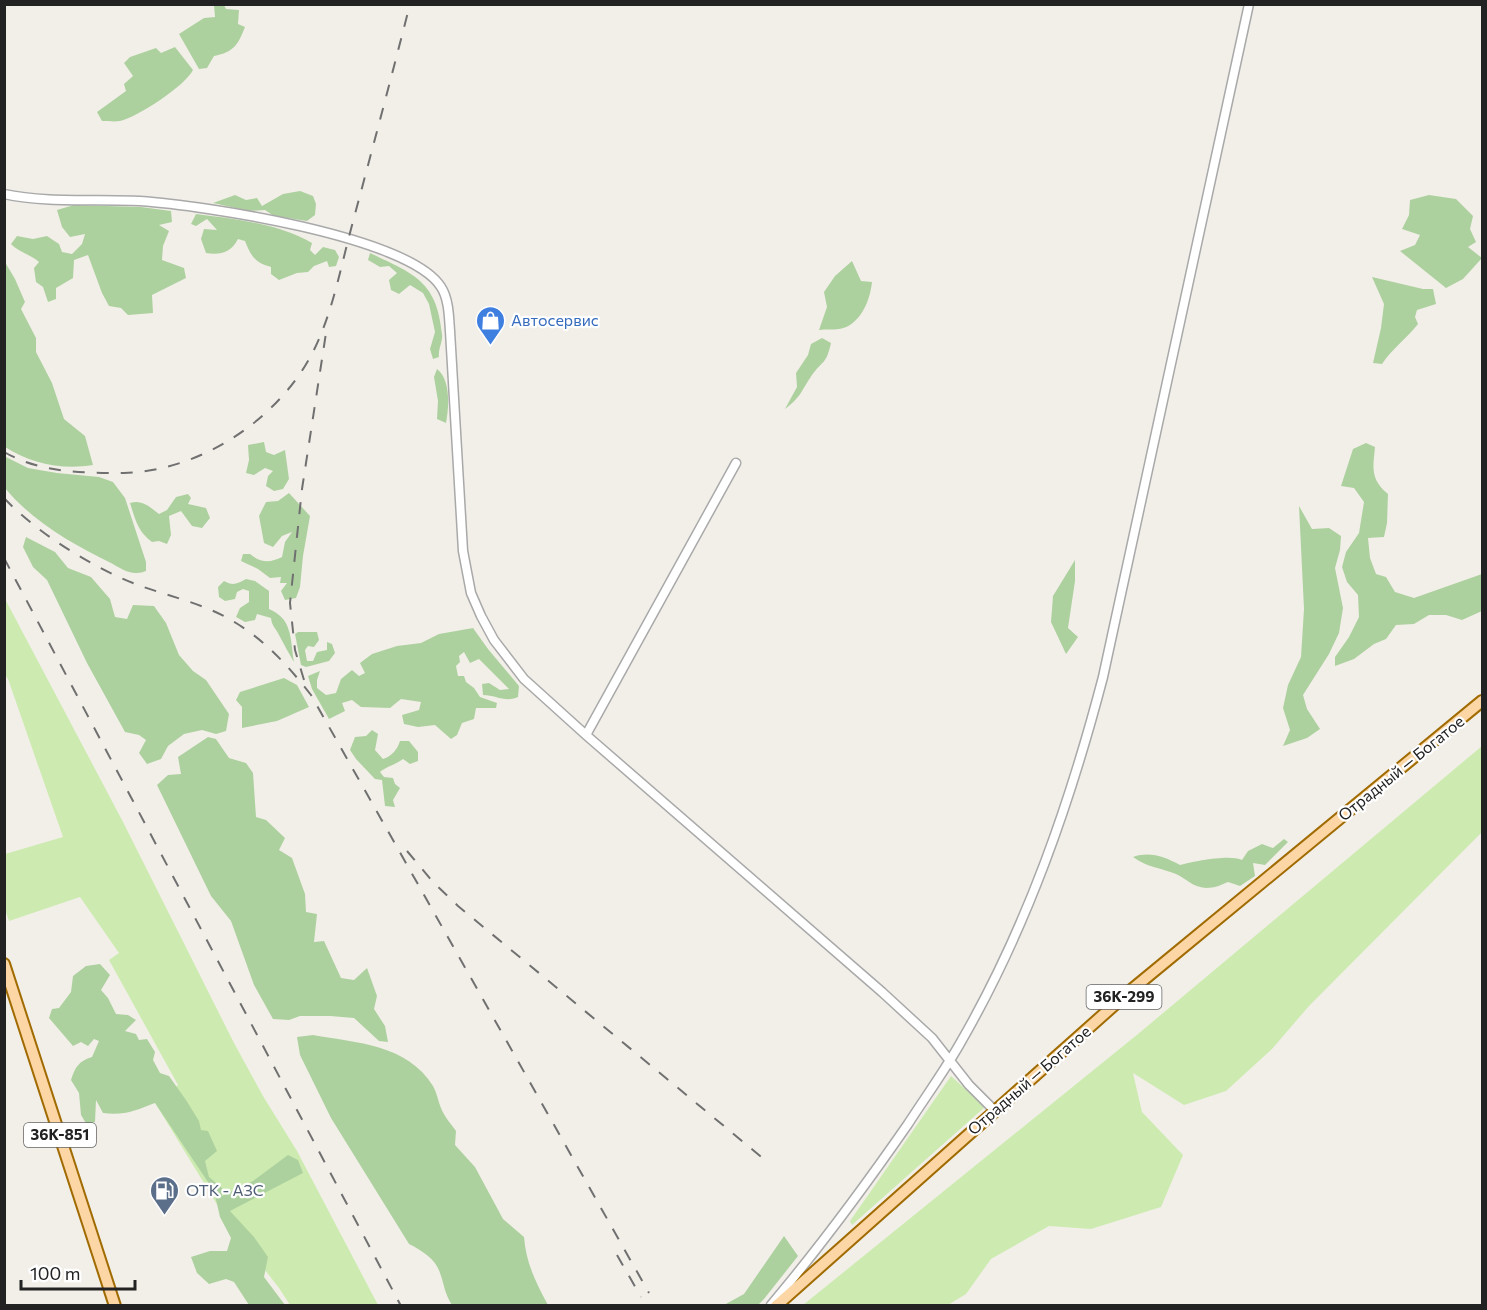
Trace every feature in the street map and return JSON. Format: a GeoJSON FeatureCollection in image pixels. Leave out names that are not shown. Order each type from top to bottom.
{"type":"FeatureCollection","features":[{"type":"Feature","properties":{"kind":"main road","name":"Отрадный — Богатое"},"geometry":{"type":"LineString","coordinates":[[773,1305],[1130,991],[1482,701]]}},
{"type":"Feature","properties":{"kind":"main road","name":"36К-851"},"geometry":{"type":"LineString","coordinates":[[4,964],[115,1305]]}},
{"type":"Feature","properties":{"kind":"street"},"geometry":{"type":"LineString","coordinates":[[773,1305],[875,1172],[950,1060],[986,994],[1048,857],[1089,731],[1103,677],[1249,4]]}},
{"type":"Feature","properties":{"kind":"street"},"geometry":{"type":"LineString","coordinates":[[4,194],[140,201],[208,208],[349,238],[392,254],[430,276],[442,288],[447,306],[463,551],[471,593],[481,616],[509,660],[524,679],[586,735],[932,1038],[969,1085],[994,1110]]}},
{"type":"Feature","properties":{"kind":"street"},"geometry":{"type":"LineString","coordinates":[[586,735],[736,463]]}},
{"type":"Feature","properties":{"kind":"green space"},"geometry":{"type":"Polygon","coordinates":[[[214,5],[224,5],[226,9],[239,10],[238,24],[245,27],[240,39],[231,50],[214,56],[207,68],[199,69],[179,34],[204,18],[215,17],[214,5]]]}},
{"type":"Feature","properties":{"kind":"green space"},"geometry":{"type":"Polygon","coordinates":[[[175,47],[193,70],[188,77],[171,92],[138,114],[120,121],[102,121],[97,112],[126,91],[124,84],[133,76],[124,63],[130,57],[156,48],[161,53],[175,47]]]}},
{"type":"Feature","properties":{"kind":"green space"},"geometry":{"type":"Polygon","coordinates":[[[300,191],[313,196],[316,204],[315,215],[307,221],[274,216],[265,210],[249,211],[213,203],[235,195],[246,200],[257,198],[262,206],[283,194],[300,191]]]}},
{"type":"Feature","properties":{"kind":"green space"},"geometry":{"type":"Polygon","coordinates":[[[1429,195],[1456,199],[1473,216],[1470,229],[1476,242],[1468,247],[1482,258],[1463,279],[1446,288],[1400,251],[1415,245],[1420,235],[1402,229],[1409,215],[1410,200],[1429,195]]]}},
{"type":"Feature","properties":{"kind":"green space"},"geometry":{"type":"Polygon","coordinates":[[[74,205],[141,207],[171,211],[172,222],[159,225],[169,231],[163,246],[162,260],[184,268],[186,278],[152,295],[153,313],[128,315],[121,308],[109,306],[88,255],[74,260],[73,278],[56,288],[56,299],[48,302],[43,287],[36,282],[34,268],[39,262],[11,244],[17,236],[33,239],[47,236],[59,244],[62,252],[72,254],[82,244],[85,234],[70,237],[62,227],[57,210],[74,205]]]}},
{"type":"Feature","properties":{"kind":"green space"},"geometry":{"type":"Polygon","coordinates":[[[196,214],[270,226],[299,236],[312,243],[310,250],[315,255],[323,247],[335,250],[339,257],[336,266],[329,267],[327,261],[314,266],[308,272],[297,273],[279,280],[271,274],[271,267],[254,258],[245,241],[238,239],[225,252],[206,253],[201,239],[204,229],[217,230],[207,219],[196,226],[191,224],[196,214]]]}},
{"type":"Feature","properties":{"kind":"green space"},"geometry":{"type":"Polygon","coordinates":[[[370,253],[411,274],[429,291],[439,316],[442,337],[439,357],[433,359],[430,349],[435,332],[429,304],[423,293],[410,285],[399,294],[391,290],[389,280],[397,273],[389,266],[380,267],[368,260],[370,253]]]}},
{"type":"Feature","properties":{"kind":"green space"},"geometry":{"type":"Polygon","coordinates":[[[852,261],[861,281],[872,282],[863,312],[846,327],[819,330],[827,307],[824,292],[835,276],[852,261]]]}},
{"type":"Feature","properties":{"kind":"green space"},"geometry":{"type":"Polygon","coordinates":[[[5,262],[25,302],[21,309],[36,338],[36,352],[52,383],[64,419],[85,436],[93,465],[70,467],[48,464],[26,458],[5,447],[5,262]]]}},
{"type":"Feature","properties":{"kind":"green space"},"geometry":{"type":"Polygon","coordinates":[[[1372,277],[1423,289],[1433,289],[1436,304],[1417,310],[1415,317],[1418,324],[1382,364],[1373,363],[1384,304],[1372,277]]]}},
{"type":"Feature","properties":{"kind":"green space"},"geometry":{"type":"Polygon","coordinates":[[[822,338],[831,343],[826,359],[798,397],[785,409],[797,387],[796,373],[808,355],[811,344],[822,338]]]}},
{"type":"Feature","properties":{"kind":"green space"},"geometry":{"type":"Polygon","coordinates":[[[437,369],[442,374],[447,387],[446,423],[437,419],[438,401],[434,377],[437,369]]]}},
{"type":"Feature","properties":{"kind":"green space"},"geometry":{"type":"Polygon","coordinates":[[[264,442],[266,452],[274,455],[285,450],[289,479],[283,489],[274,491],[266,486],[268,476],[273,471],[265,468],[254,475],[246,473],[249,460],[248,445],[264,442]]]}},
{"type":"Feature","properties":{"kind":"green space"},"geometry":{"type":"Polygon","coordinates":[[[1366,443],[1375,447],[1373,467],[1375,478],[1388,494],[1384,537],[1368,538],[1370,558],[1376,574],[1386,577],[1395,592],[1414,598],[1482,574],[1482,611],[1462,620],[1446,615],[1429,615],[1414,624],[1396,625],[1386,639],[1374,644],[1354,659],[1335,666],[1335,657],[1359,617],[1358,595],[1347,582],[1342,567],[1346,552],[1359,533],[1364,502],[1354,488],[1341,486],[1353,449],[1366,443]]]}},
{"type":"Feature","properties":{"kind":"green space"},"geometry":{"type":"Polygon","coordinates":[[[4,456],[28,468],[99,477],[113,482],[125,498],[146,562],[146,571],[134,573],[124,570],[67,540],[27,511],[5,488],[4,456]]]}},
{"type":"Feature","properties":{"kind":"green space"},"geometry":{"type":"Polygon","coordinates":[[[289,493],[310,516],[300,587],[296,598],[285,600],[281,591],[287,583],[280,583],[281,577],[270,578],[241,561],[243,554],[250,554],[266,561],[282,557],[285,542],[292,532],[282,536],[273,547],[264,543],[259,516],[266,502],[278,501],[289,493]]]}},
{"type":"Feature","properties":{"kind":"green space"},"geometry":{"type":"Polygon","coordinates":[[[188,494],[191,498],[188,504],[206,508],[210,518],[202,528],[192,526],[181,511],[169,516],[171,535],[167,544],[159,541],[152,542],[143,534],[130,503],[142,503],[159,514],[167,510],[176,497],[188,494]]]}},
{"type":"Feature","properties":{"kind":"green space"},"geometry":{"type":"Polygon","coordinates":[[[1299,506],[1312,529],[1329,528],[1341,536],[1335,568],[1343,608],[1339,633],[1329,654],[1303,695],[1307,709],[1320,729],[1307,738],[1283,746],[1290,730],[1283,708],[1288,685],[1301,657],[1304,609],[1299,506]]]}},
{"type":"Feature","properties":{"kind":"green space"},"geometry":{"type":"Polygon","coordinates":[[[26,537],[55,552],[68,568],[91,577],[110,599],[115,617],[127,619],[133,605],[154,606],[166,623],[179,655],[193,671],[206,680],[229,714],[226,731],[216,734],[202,730],[184,734],[168,746],[161,759],[147,764],[139,753],[146,740],[139,735],[125,732],[87,663],[47,580],[33,567],[23,547],[26,537]]]}},
{"type":"Feature","properties":{"kind":"green space"},"geometry":{"type":"Polygon","coordinates":[[[1075,560],[1075,581],[1068,628],[1078,637],[1066,654],[1051,622],[1053,596],[1075,560]]]}},
{"type":"Feature","properties":{"kind":"green space"},"geometry":{"type":"Polygon","coordinates":[[[246,579],[255,581],[269,591],[269,609],[277,613],[286,624],[291,638],[294,662],[271,618],[257,614],[255,620],[245,622],[236,617],[240,608],[249,602],[249,591],[243,589],[237,592],[235,599],[225,601],[219,597],[218,587],[224,581],[235,584],[246,579]]]}},
{"type":"Feature","properties":{"kind":"green space"},"geometry":{"type":"Polygon","coordinates":[[[4,597],[122,820],[234,1043],[297,1151],[378,1305],[290,1305],[229,1224],[157,1106],[178,1085],[109,960],[119,953],[80,897],[9,921],[5,909],[5,854],[63,837],[5,675],[4,597]]]}},
{"type":"Feature","properties":{"kind":"green space"},"geometry":{"type":"Polygon","coordinates":[[[473,628],[519,686],[518,697],[505,699],[483,695],[482,684],[489,683],[500,690],[509,689],[479,659],[470,663],[464,652],[459,656],[460,662],[456,666],[458,676],[464,676],[466,682],[480,697],[497,703],[496,708],[476,708],[474,719],[462,723],[457,735],[451,739],[435,725],[418,727],[404,724],[402,715],[419,710],[421,702],[401,699],[390,708],[361,707],[352,700],[342,703],[345,711],[329,719],[312,689],[308,676],[320,671],[317,688],[326,695],[336,693],[341,679],[352,670],[359,676],[365,673],[360,663],[372,654],[397,646],[421,643],[439,634],[473,628]]]}},
{"type":"Feature","properties":{"kind":"green space"},"geometry":{"type":"Polygon","coordinates":[[[317,632],[319,640],[314,647],[308,646],[305,650],[307,661],[313,661],[317,652],[327,650],[327,642],[332,644],[335,653],[329,661],[306,667],[301,665],[295,634],[317,632]]]}},
{"type":"Feature","properties":{"kind":"green space"},"geometry":{"type":"Polygon","coordinates":[[[284,678],[297,685],[309,707],[277,721],[242,728],[242,707],[236,700],[240,692],[284,678]]]}},
{"type":"Feature","properties":{"kind":"green space"},"geometry":{"type":"Polygon","coordinates":[[[372,730],[378,734],[375,750],[383,759],[394,752],[400,741],[409,741],[418,752],[418,761],[410,764],[403,759],[380,772],[384,777],[393,778],[395,784],[400,788],[393,800],[395,807],[385,806],[382,780],[375,779],[350,750],[355,737],[366,736],[372,730]]]}},
{"type":"Feature","properties":{"kind":"green space"},"geometry":{"type":"Polygon","coordinates":[[[208,737],[216,739],[229,758],[246,763],[253,773],[256,817],[266,820],[285,838],[279,850],[292,858],[305,894],[306,912],[317,914],[314,942],[324,941],[341,978],[354,980],[367,968],[377,996],[374,1009],[385,1026],[388,1042],[379,1041],[354,1018],[300,1016],[289,1020],[273,1019],[254,985],[231,921],[211,896],[157,785],[168,775],[181,774],[178,757],[208,737]]]}},
{"type":"Feature","properties":{"kind":"green space"},"geometry":{"type":"Polygon","coordinates":[[[1482,746],[1482,832],[1309,1006],[1272,1049],[1226,1091],[1184,1105],[1133,1073],[1142,1112],[1183,1155],[1161,1207],[1091,1229],[1049,1226],[991,1259],[966,1294],[948,1305],[803,1305],[1138,1034],[1482,746]]]}},
{"type":"Feature","properties":{"kind":"green space"},"geometry":{"type":"Polygon","coordinates":[[[1284,839],[1288,842],[1265,865],[1253,863],[1255,876],[1240,886],[1228,882],[1218,886],[1201,887],[1176,874],[1148,865],[1133,857],[1157,856],[1180,865],[1221,858],[1242,860],[1248,851],[1262,844],[1273,848],[1284,839]]]}},
{"type":"Feature","properties":{"kind":"green space"},"geometry":{"type":"Polygon","coordinates":[[[100,964],[110,975],[101,990],[116,1014],[128,1015],[136,1020],[125,1031],[136,1034],[139,1040],[147,1039],[155,1052],[153,1060],[160,1073],[169,1076],[199,1121],[201,1130],[208,1131],[217,1151],[205,1161],[209,1177],[222,1188],[222,1196],[253,1181],[288,1155],[298,1160],[303,1173],[230,1211],[254,1237],[268,1257],[264,1277],[285,1305],[249,1305],[234,1282],[226,1279],[209,1284],[197,1273],[191,1257],[210,1251],[227,1251],[231,1238],[220,1217],[214,1191],[155,1103],[130,1112],[111,1114],[103,1113],[96,1100],[95,1122],[87,1125],[81,1115],[79,1093],[71,1080],[78,1065],[92,1057],[99,1041],[94,1039],[88,1046],[81,1042],[73,1046],[49,1018],[52,1009],[59,1008],[71,992],[73,976],[86,966],[100,964]]]}},
{"type":"Feature","properties":{"kind":"green space"},"geometry":{"type":"Polygon","coordinates":[[[313,1035],[380,1048],[409,1061],[422,1072],[436,1091],[442,1111],[456,1131],[455,1145],[475,1167],[503,1219],[524,1237],[532,1272],[548,1305],[452,1305],[435,1263],[423,1252],[409,1244],[331,1118],[300,1055],[297,1037],[313,1035]]]}},
{"type":"Feature","properties":{"kind":"green space"},"geometry":{"type":"Polygon","coordinates":[[[951,1076],[985,1107],[852,1225],[850,1221],[951,1076]]]}},
{"type":"Feature","properties":{"kind":"green space"},"geometry":{"type":"Polygon","coordinates":[[[784,1236],[798,1256],[764,1299],[758,1305],[724,1305],[744,1294],[784,1236]]]}},
{"type":"Feature","properties":{"kind":"railway"},"geometry":{"type":"LineString","coordinates":[[4,452],[33,464],[63,470],[93,473],[151,470],[177,464],[227,442],[271,408],[305,366],[327,317],[410,4]]}},
{"type":"Feature","properties":{"kind":"railway"},"geometry":{"type":"LineString","coordinates":[[304,680],[295,650],[290,603],[302,489],[326,333]]}},
{"type":"Feature","properties":{"kind":"railway"},"geometry":{"type":"LineString","coordinates":[[4,498],[49,536],[103,569],[138,585],[225,616],[268,647],[303,685],[311,695],[649,1293]]}},
{"type":"Feature","properties":{"kind":"railway"},"geometry":{"type":"LineString","coordinates":[[4,558],[401,1306]]}},
{"type":"Feature","properties":{"kind":"railway"},"geometry":{"type":"LineString","coordinates":[[407,851],[433,882],[458,906],[765,1160]]}},
{"type":"Feature","properties":{"kind":"railway"},"geometry":{"type":"LineString","coordinates":[[617,1255],[641,1297]]}},
{"type":"Feature","properties":{"kind":"place","name":"Автосервис"},"geometry":{"type":"Point","coordinates":[490,346]}},
{"type":"Feature","properties":{"kind":"place","name":"ОТК - АЗС"},"geometry":{"type":"Point","coordinates":[165,1216]}}]}
